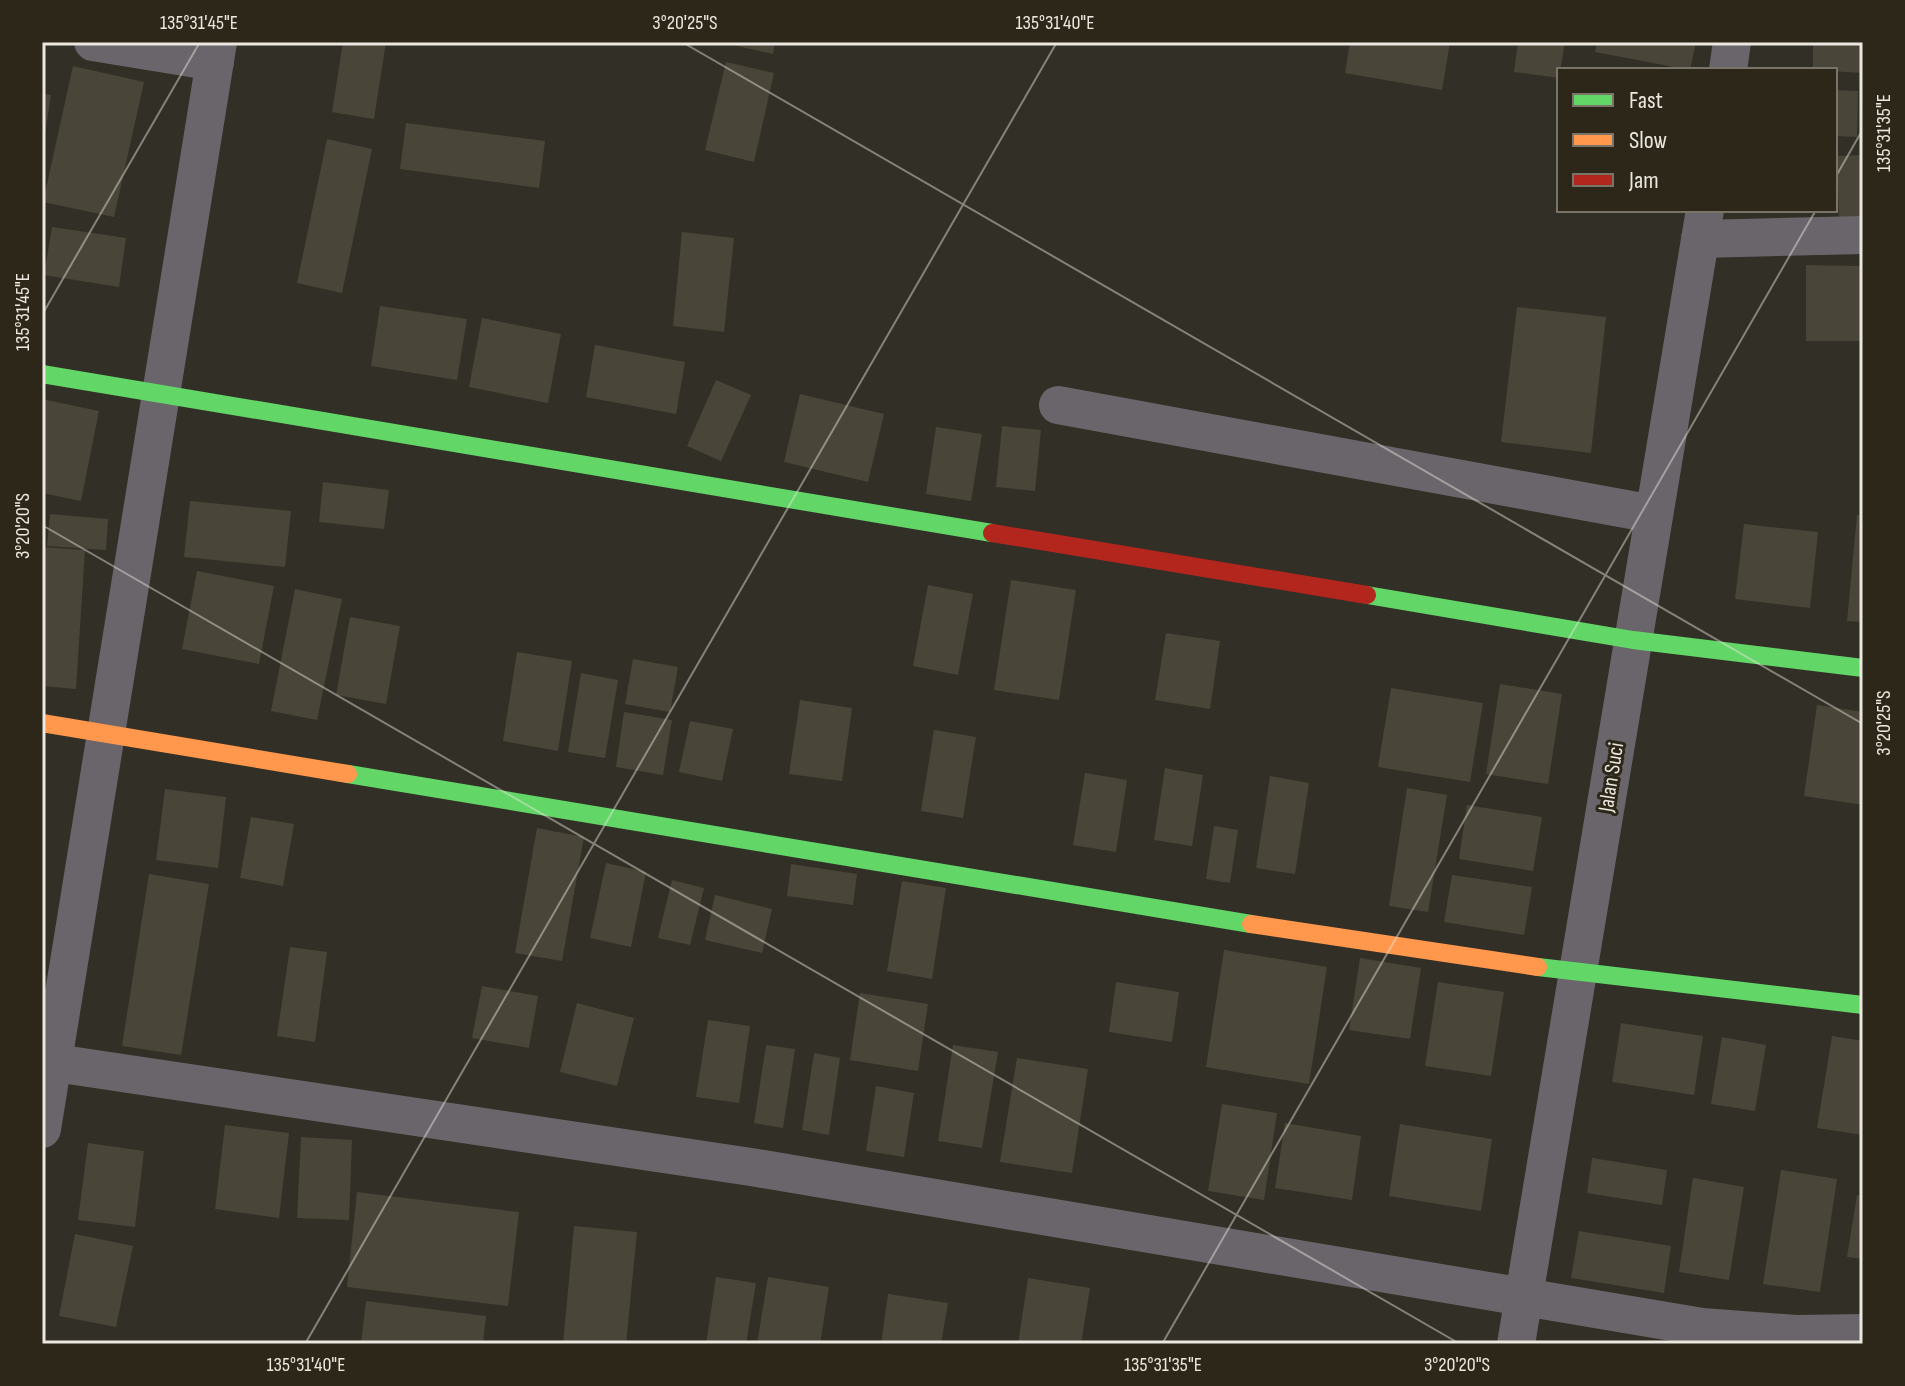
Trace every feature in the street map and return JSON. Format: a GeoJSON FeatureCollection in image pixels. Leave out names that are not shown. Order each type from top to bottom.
{"type":"FeatureCollection","features":[{"type":"Feature","properties":{"kind":"street"},"geometry":{"type":"LineString","coordinates":[[42,1129],[48,1062],[217,52],[93,42]]}},
{"type":"Feature","properties":{"kind":"street"},"geometry":{"type":"LineString","coordinates":[[1728,68],[1732,42]]}},
{"type":"Feature","properties":{"kind":"street"},"geometry":{"type":"LineString","coordinates":[[1703,225],[1863,235]]}},
{"type":"Feature","properties":{"kind":"street","name":"Jalan Suci"},"geometry":{"type":"LineString","coordinates":[[1516,1344],[1703,225]]}},
{"type":"Feature","properties":{"kind":"street"},"geometry":{"type":"LineString","coordinates":[[42,374],[1633,640],[1863,668]]}},
{"type":"Feature","properties":{"kind":"street"},"geometry":{"type":"LineString","coordinates":[[1058,405],[1653,514]]}},
{"type":"Feature","properties":{"kind":"street"},"geometry":{"type":"LineString","coordinates":[[42,723],[105,730],[1255,925],[1578,973],[1863,1005]]}},
{"type":"Feature","properties":{"kind":"street"},"geometry":{"type":"LineString","coordinates":[[48,1062],[751,1167],[1702,1327],[1796,1334],[1863,1333]]}},
{"type":"Feature","properties":{"kind":"building"},"geometry":{"type":"Polygon","coordinates":[[[343,42],[386,42],[374,119],[332,112],[343,42]]]}},
{"type":"Feature","properties":{"kind":"building"},"geometry":{"type":"Polygon","coordinates":[[[719,42],[775,42],[773,54],[719,42]]]}},
{"type":"Feature","properties":{"kind":"building"},"geometry":{"type":"Polygon","coordinates":[[[1350,42],[1450,42],[1442,90],[1345,73],[1350,42]]]}},
{"type":"Feature","properties":{"kind":"building"},"geometry":{"type":"Polygon","coordinates":[[[1518,42],[1565,42],[1557,78],[1514,72],[1518,42]]]}},
{"type":"Feature","properties":{"kind":"building"},"geometry":{"type":"Polygon","coordinates":[[[1597,42],[1696,42],[1690,68],[1595,52],[1597,42]]]}},
{"type":"Feature","properties":{"kind":"building"},"geometry":{"type":"Polygon","coordinates":[[[1813,42],[1863,42],[1863,73],[1813,68],[1813,42]]]}},
{"type":"Feature","properties":{"kind":"building"},"geometry":{"type":"Polygon","coordinates":[[[726,62],[774,73],[754,162],[705,150],[726,62]]]}},
{"type":"Feature","properties":{"kind":"building"},"geometry":{"type":"Polygon","coordinates":[[[73,66],[144,82],[114,217],[43,202],[73,66]]]}},
{"type":"Feature","properties":{"kind":"building"},"geometry":{"type":"Polygon","coordinates":[[[1837,90],[1858,91],[1857,137],[1837,136],[1837,90]]]}},
{"type":"Feature","properties":{"kind":"building"},"geometry":{"type":"Polygon","coordinates":[[[42,93],[51,95],[44,141],[42,141],[42,93]]]}},
{"type":"Feature","properties":{"kind":"building"},"geometry":{"type":"Polygon","coordinates":[[[406,123],[545,141],[539,188],[400,169],[406,123]]]}},
{"type":"Feature","properties":{"kind":"building"},"geometry":{"type":"Polygon","coordinates":[[[327,139],[372,149],[342,293],[297,283],[327,139]]]}},
{"type":"Feature","properties":{"kind":"building"},"geometry":{"type":"Polygon","coordinates":[[[1863,155],[1863,218],[1839,219],[1837,156],[1863,155]]]}},
{"type":"Feature","properties":{"kind":"building"},"geometry":{"type":"Polygon","coordinates":[[[52,227],[126,238],[119,287],[44,275],[52,227]]]}},
{"type":"Feature","properties":{"kind":"building"},"geometry":{"type":"Polygon","coordinates":[[[682,232],[734,238],[724,332],[673,326],[682,232]]]}},
{"type":"Feature","properties":{"kind":"building"},"geometry":{"type":"Polygon","coordinates":[[[1806,265],[1863,266],[1863,341],[1806,341],[1806,265]]]}},
{"type":"Feature","properties":{"kind":"building"},"geometry":{"type":"Polygon","coordinates":[[[380,306],[467,319],[457,380],[371,366],[380,306]]]}},
{"type":"Feature","properties":{"kind":"building"},"geometry":{"type":"Polygon","coordinates":[[[1517,307],[1606,317],[1591,453],[1501,442],[1517,307]]]}},
{"type":"Feature","properties":{"kind":"building"},"geometry":{"type":"Polygon","coordinates":[[[482,318],[561,334],[548,403],[469,387],[482,318]]]}},
{"type":"Feature","properties":{"kind":"building"},"geometry":{"type":"Polygon","coordinates":[[[595,345],[685,362],[676,414],[586,397],[595,345]]]}},
{"type":"Feature","properties":{"kind":"building"},"geometry":{"type":"Polygon","coordinates":[[[716,380],[751,395],[721,461],[687,446],[716,380]]]}},
{"type":"Feature","properties":{"kind":"building"},"geometry":{"type":"Polygon","coordinates":[[[800,394],[884,414],[868,482],[784,462],[800,394]]]}},
{"type":"Feature","properties":{"kind":"building"},"geometry":{"type":"Polygon","coordinates":[[[42,399],[99,411],[81,501],[42,493],[42,399]]]}},
{"type":"Feature","properties":{"kind":"building"},"geometry":{"type":"Polygon","coordinates":[[[1002,426],[1041,430],[1035,491],[996,487],[1002,426]]]}},
{"type":"Feature","properties":{"kind":"building"},"geometry":{"type":"Polygon","coordinates":[[[936,427],[982,434],[971,501],[926,494],[936,427]]]}},
{"type":"Feature","properties":{"kind":"building"},"geometry":{"type":"Polygon","coordinates":[[[323,482],[389,490],[384,529],[319,522],[323,482]]]}},
{"type":"Feature","properties":{"kind":"building"},"geometry":{"type":"Polygon","coordinates":[[[190,501],[291,511],[285,567],[184,557],[190,501]]]}},
{"type":"Feature","properties":{"kind":"building"},"geometry":{"type":"Polygon","coordinates":[[[50,514],[108,519],[106,550],[47,546],[50,514]]]}},
{"type":"Feature","properties":{"kind":"building"},"geometry":{"type":"Polygon","coordinates":[[[1857,515],[1863,516],[1863,622],[1847,621],[1857,515]]]}},
{"type":"Feature","properties":{"kind":"building"},"geometry":{"type":"Polygon","coordinates":[[[1744,524],[1818,532],[1810,608],[1735,599],[1744,524]]]}},
{"type":"Feature","properties":{"kind":"building"},"geometry":{"type":"Polygon","coordinates":[[[42,547],[85,550],[76,689],[42,686],[42,547]]]}},
{"type":"Feature","properties":{"kind":"building"},"geometry":{"type":"Polygon","coordinates":[[[197,571],[274,586],[259,664],[182,649],[197,571]]]}},
{"type":"Feature","properties":{"kind":"building"},"geometry":{"type":"Polygon","coordinates":[[[1011,580],[1076,590],[1059,700],[994,690],[1011,580]]]}},
{"type":"Feature","properties":{"kind":"building"},"geometry":{"type":"Polygon","coordinates":[[[928,585],[973,594],[958,675],[913,666],[928,585]]]}},
{"type":"Feature","properties":{"kind":"building"},"geometry":{"type":"Polygon","coordinates":[[[295,589],[342,599],[317,720],[271,711],[295,589]]]}},
{"type":"Feature","properties":{"kind":"building"},"geometry":{"type":"Polygon","coordinates":[[[350,617],[400,626],[386,704],[336,695],[350,617]]]}},
{"type":"Feature","properties":{"kind":"building"},"geometry":{"type":"Polygon","coordinates":[[[1166,633],[1220,641],[1210,709],[1155,700],[1166,633]]]}},
{"type":"Feature","properties":{"kind":"building"},"geometry":{"type":"Polygon","coordinates":[[[517,652],[572,661],[558,751],[503,741],[517,652]]]}},
{"type":"Feature","properties":{"kind":"building"},"geometry":{"type":"Polygon","coordinates":[[[633,659],[678,667],[670,712],[625,704],[633,659]]]}},
{"type":"Feature","properties":{"kind":"building"},"geometry":{"type":"Polygon","coordinates":[[[581,673],[618,680],[605,758],[568,752],[581,673]]]}},
{"type":"Feature","properties":{"kind":"building"},"geometry":{"type":"Polygon","coordinates":[[[1500,684],[1562,694],[1548,784],[1486,774],[1500,684]]]}},
{"type":"Feature","properties":{"kind":"building"},"geometry":{"type":"Polygon","coordinates":[[[1391,688],[1483,703],[1470,782],[1378,767],[1391,688]]]}},
{"type":"Feature","properties":{"kind":"building"},"geometry":{"type":"Polygon","coordinates":[[[800,700],[852,708],[842,781],[789,774],[800,700]]]}},
{"type":"Feature","properties":{"kind":"building"},"geometry":{"type":"Polygon","coordinates":[[[1817,705],[1863,712],[1863,805],[1804,796],[1817,705]]]}},
{"type":"Feature","properties":{"kind":"building"},"geometry":{"type":"Polygon","coordinates":[[[624,712],[672,720],[663,775],[616,767],[624,712]]]}},
{"type":"Feature","properties":{"kind":"building"},"geometry":{"type":"Polygon","coordinates":[[[690,721],[733,729],[722,781],[679,772],[690,721]]]}},
{"type":"Feature","properties":{"kind":"building"},"geometry":{"type":"Polygon","coordinates":[[[934,730],[976,737],[963,818],[921,811],[934,730]]]}},
{"type":"Feature","properties":{"kind":"building"},"geometry":{"type":"Polygon","coordinates":[[[1165,768],[1203,775],[1192,846],[1154,840],[1165,768]]]}},
{"type":"Feature","properties":{"kind":"building"},"geometry":{"type":"Polygon","coordinates":[[[1085,773],[1127,780],[1116,852],[1073,845],[1085,773]]]}},
{"type":"Feature","properties":{"kind":"building"},"geometry":{"type":"Polygon","coordinates":[[[1270,776],[1309,783],[1295,874],[1256,868],[1270,776]]]}},
{"type":"Feature","properties":{"kind":"building"},"geometry":{"type":"Polygon","coordinates":[[[1407,788],[1447,795],[1428,912],[1389,906],[1407,788]]]}},
{"type":"Feature","properties":{"kind":"building"},"geometry":{"type":"Polygon","coordinates":[[[165,789],[226,797],[218,868],[156,860],[165,789]]]}},
{"type":"Feature","properties":{"kind":"building"},"geometry":{"type":"Polygon","coordinates":[[[1467,805],[1542,817],[1533,871],[1459,859],[1467,805]]]}},
{"type":"Feature","properties":{"kind":"building"},"geometry":{"type":"Polygon","coordinates":[[[251,817],[294,824],[283,886],[240,878],[251,817]]]}},
{"type":"Feature","properties":{"kind":"building"},"geometry":{"type":"Polygon","coordinates":[[[1214,826],[1238,830],[1230,883],[1206,879],[1214,826]]]}},
{"type":"Feature","properties":{"kind":"building"},"geometry":{"type":"Polygon","coordinates":[[[537,828],[584,837],[562,961],[515,953],[537,828]]]}},
{"type":"Feature","properties":{"kind":"building"},"geometry":{"type":"Polygon","coordinates":[[[606,863],[646,872],[631,947],[590,938],[606,863]]]}},
{"type":"Feature","properties":{"kind":"building"},"geometry":{"type":"Polygon","coordinates":[[[791,864],[857,874],[853,905],[787,896],[791,864]]]}},
{"type":"Feature","properties":{"kind":"building"},"geometry":{"type":"Polygon","coordinates":[[[149,874],[209,884],[181,1055],[122,1046],[149,874]]]}},
{"type":"Feature","properties":{"kind":"building"},"geometry":{"type":"Polygon","coordinates":[[[1452,875],[1532,887],[1524,935],[1444,922],[1452,875]]]}},
{"type":"Feature","properties":{"kind":"building"},"geometry":{"type":"Polygon","coordinates":[[[672,880],[704,888],[690,945],[658,938],[672,880]]]}},
{"type":"Feature","properties":{"kind":"building"},"geometry":{"type":"Polygon","coordinates":[[[902,881],[946,888],[932,979],[887,971],[902,881]]]}},
{"type":"Feature","properties":{"kind":"building"},"geometry":{"type":"Polygon","coordinates":[[[715,895],[772,909],[762,953],[705,940],[715,895]]]}},
{"type":"Feature","properties":{"kind":"building"},"geometry":{"type":"Polygon","coordinates":[[[290,947],[327,952],[315,1042],[277,1036],[290,947]]]}},
{"type":"Feature","properties":{"kind":"building"},"geometry":{"type":"Polygon","coordinates":[[[1224,950],[1327,967],[1309,1084],[1206,1067],[1224,950]]]}},
{"type":"Feature","properties":{"kind":"building"},"geometry":{"type":"Polygon","coordinates":[[[1360,958],[1421,968],[1410,1039],[1349,1030],[1360,958]]]}},
{"type":"Feature","properties":{"kind":"building"},"geometry":{"type":"Polygon","coordinates":[[[1116,982],[1179,992],[1172,1042],[1109,1032],[1116,982]]]}},
{"type":"Feature","properties":{"kind":"building"},"geometry":{"type":"Polygon","coordinates":[[[1438,982],[1504,992],[1491,1076],[1425,1066],[1438,982]]]}},
{"type":"Feature","properties":{"kind":"building"},"geometry":{"type":"Polygon","coordinates":[[[482,986],[538,996],[529,1048],[472,1038],[482,986]]]}},
{"type":"Feature","properties":{"kind":"building"},"geometry":{"type":"Polygon","coordinates":[[[860,993],[928,1004],[918,1071],[850,1060],[860,993]]]}},
{"type":"Feature","properties":{"kind":"building"},"geometry":{"type":"Polygon","coordinates":[[[577,1003],[634,1018],[617,1086],[560,1072],[577,1003]]]}},
{"type":"Feature","properties":{"kind":"building"},"geometry":{"type":"Polygon","coordinates":[[[708,1020],[750,1026],[739,1103],[696,1097],[708,1020]]]}},
{"type":"Feature","properties":{"kind":"building"},"geometry":{"type":"Polygon","coordinates":[[[1621,1023],[1703,1036],[1694,1095],[1612,1082],[1621,1023]]]}},
{"type":"Feature","properties":{"kind":"building"},"geometry":{"type":"Polygon","coordinates":[[[1832,1036],[1863,1041],[1863,1135],[1817,1128],[1832,1036]]]}},
{"type":"Feature","properties":{"kind":"building"},"geometry":{"type":"Polygon","coordinates":[[[1722,1037],[1766,1045],[1755,1111],[1711,1104],[1722,1037]]]}},
{"type":"Feature","properties":{"kind":"building"},"geometry":{"type":"Polygon","coordinates":[[[766,1045],[795,1049],[783,1128],[754,1123],[766,1045]]]}},
{"type":"Feature","properties":{"kind":"building"},"geometry":{"type":"Polygon","coordinates":[[[953,1045],[998,1052],[982,1148],[938,1141],[953,1045]]]}},
{"type":"Feature","properties":{"kind":"building"},"geometry":{"type":"Polygon","coordinates":[[[814,1053],[840,1058],[829,1135],[802,1130],[814,1053]]]}},
{"type":"Feature","properties":{"kind":"building"},"geometry":{"type":"Polygon","coordinates":[[[1017,1058],[1088,1069],[1072,1173],[1000,1162],[1017,1058]]]}},
{"type":"Feature","properties":{"kind":"building"},"geometry":{"type":"Polygon","coordinates":[[[876,1086],[914,1093],[904,1157],[866,1151],[876,1086]]]}},
{"type":"Feature","properties":{"kind":"building"},"geometry":{"type":"Polygon","coordinates":[[[1222,1104],[1277,1113],[1264,1200],[1208,1191],[1222,1104]]]}},
{"type":"Feature","properties":{"kind":"building"},"geometry":{"type":"Polygon","coordinates":[[[1285,1123],[1361,1136],[1352,1200],[1275,1188],[1285,1123]]]}},
{"type":"Feature","properties":{"kind":"building"},"geometry":{"type":"Polygon","coordinates":[[[1400,1124],[1492,1139],[1481,1211],[1389,1196],[1400,1124]]]}},
{"type":"Feature","properties":{"kind":"building"},"geometry":{"type":"Polygon","coordinates":[[[225,1125],[289,1133],[279,1218],[215,1209],[225,1125]]]}},
{"type":"Feature","properties":{"kind":"building"},"geometry":{"type":"Polygon","coordinates":[[[301,1137],[352,1140],[349,1220],[297,1218],[301,1137]]]}},
{"type":"Feature","properties":{"kind":"building"},"geometry":{"type":"Polygon","coordinates":[[[88,1143],[144,1151],[135,1227],[78,1220],[88,1143]]]}},
{"type":"Feature","properties":{"kind":"building"},"geometry":{"type":"Polygon","coordinates":[[[1592,1158],[1667,1170],[1662,1205],[1587,1193],[1592,1158]]]}},
{"type":"Feature","properties":{"kind":"building"},"geometry":{"type":"Polygon","coordinates":[[[1781,1170],[1837,1179],[1820,1292],[1763,1284],[1781,1170]]]}},
{"type":"Feature","properties":{"kind":"building"},"geometry":{"type":"Polygon","coordinates":[[[1693,1178],[1744,1187],[1729,1280],[1679,1272],[1693,1178]]]}},
{"type":"Feature","properties":{"kind":"building"},"geometry":{"type":"Polygon","coordinates":[[[357,1192],[519,1212],[508,1306],[347,1287],[357,1192]]]}},
{"type":"Feature","properties":{"kind":"building"},"geometry":{"type":"Polygon","coordinates":[[[1857,1195],[1863,1196],[1863,1259],[1847,1257],[1857,1195]]]}},
{"type":"Feature","properties":{"kind":"building"},"geometry":{"type":"Polygon","coordinates":[[[574,1226],[637,1232],[626,1344],[563,1344],[574,1226]]]}},
{"type":"Feature","properties":{"kind":"building"},"geometry":{"type":"Polygon","coordinates":[[[1579,1231],[1671,1246],[1664,1293],[1571,1278],[1579,1231]]]}},
{"type":"Feature","properties":{"kind":"building"},"geometry":{"type":"Polygon","coordinates":[[[75,1234],[133,1246],[116,1327],[59,1316],[75,1234]]]}},
{"type":"Feature","properties":{"kind":"building"},"geometry":{"type":"Polygon","coordinates":[[[716,1277],[756,1283],[746,1344],[706,1344],[716,1277]]]}},
{"type":"Feature","properties":{"kind":"building"},"geometry":{"type":"Polygon","coordinates":[[[768,1277],[829,1287],[820,1344],[757,1344],[768,1277]]]}},
{"type":"Feature","properties":{"kind":"building"},"geometry":{"type":"Polygon","coordinates":[[[1028,1278],[1090,1288],[1081,1344],[1018,1344],[1028,1278]]]}},
{"type":"Feature","properties":{"kind":"building"},"geometry":{"type":"Polygon","coordinates":[[[888,1294],[948,1303],[941,1344],[881,1344],[888,1294]]]}},
{"type":"Feature","properties":{"kind":"building"},"geometry":{"type":"Polygon","coordinates":[[[366,1301],[486,1316],[483,1344],[361,1344],[366,1301]]]}},
{"type":"Feature","properties":{"kind":"traffic: fast"},"geometry":{"type":"LineString","coordinates":[[42,374],[992,533]]}},
{"type":"Feature","properties":{"kind":"traffic: fast"},"geometry":{"type":"LineString","coordinates":[[1367,595],[1633,640],[1863,668]]}},
{"type":"Feature","properties":{"kind":"traffic: fast"},"geometry":{"type":"LineString","coordinates":[[348,774],[1251,924]]}},
{"type":"Feature","properties":{"kind":"traffic: fast"},"geometry":{"type":"LineString","coordinates":[[1538,967],[1863,1005]]}},
{"type":"Feature","properties":{"kind":"traffic: slow"},"geometry":{"type":"LineString","coordinates":[[42,723],[348,774]]}},
{"type":"Feature","properties":{"kind":"traffic: slow"},"geometry":{"type":"LineString","coordinates":[[1251,924],[1538,967]]}},
{"type":"Feature","properties":{"kind":"traffic: jam"},"geometry":{"type":"LineString","coordinates":[[992,533],[1367,595]]}}]}
